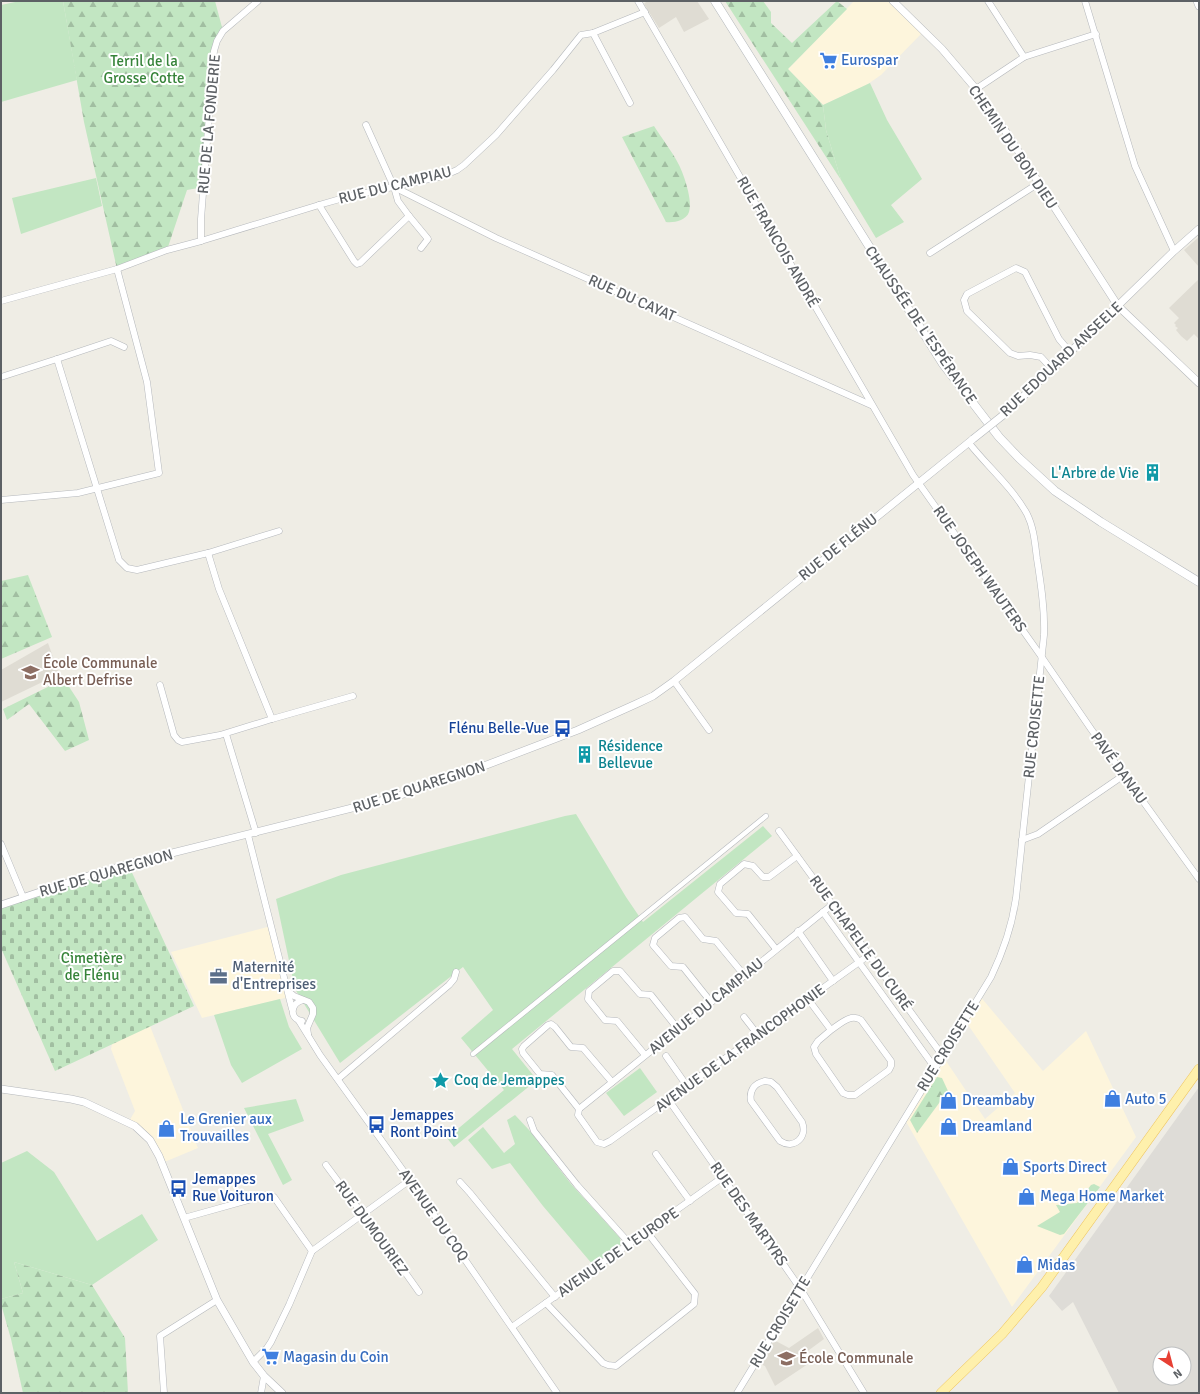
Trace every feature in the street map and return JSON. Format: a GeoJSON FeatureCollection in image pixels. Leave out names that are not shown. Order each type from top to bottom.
{"type":"FeatureCollection","features":[{"type":"Feature","properties":{"kind":"main road","name":"CHAUSSÉE DE L'ESPÉRANCE"},"geometry":{"type":"LineString","coordinates":[[715,1],[943,364],[999,437],[1019,458],[1055,491],[1101,522],[1199,582]]}},
{"type":"Feature","properties":{"kind":"main road"},"geometry":{"type":"LineString","coordinates":[[941,1393],[1002,1334],[1042,1287],[1199,1070]]}},
{"type":"Feature","properties":{"kind":"street","name":"RUE DE LA FONDERIE"},"geometry":{"type":"LineString","coordinates":[[201,241],[201,219],[214,51],[217,41],[223,31],[258,1]]}},
{"type":"Feature","properties":{"kind":"street","name":"RUE FRANCOIS ANDRÉ"},"geometry":{"type":"LineString","coordinates":[[638,1],[871,405],[918,483]]}},
{"type":"Feature","properties":{"kind":"street","name":"CHEMIN DU BON DIEU"},"geometry":{"type":"LineString","coordinates":[[893,1],[942,49],[976,89],[1006,132],[1118,306],[1199,383]]}},
{"type":"Feature","properties":{"kind":"street"},"geometry":{"type":"LineString","coordinates":[[988,1],[1024,56]]}},
{"type":"Feature","properties":{"kind":"street"},"geometry":{"type":"LineString","coordinates":[[1085,1],[1135,166],[1174,251]]}},
{"type":"Feature","properties":{"kind":"street"},"geometry":{"type":"LineString","coordinates":[[1197,1],[1199,6]]}},
{"type":"Feature","properties":{"kind":"street","name":"RUE DU CAMPIAU"},"geometry":{"type":"LineString","coordinates":[[1,301],[117,269],[167,250],[319,205],[347,197],[443,176],[457,170],[496,135],[581,36],[593,33],[645,12]]}},
{"type":"Feature","properties":{"kind":"street"},"geometry":{"type":"LineString","coordinates":[[593,33],[630,103]]}},
{"type":"Feature","properties":{"kind":"street"},"geometry":{"type":"LineString","coordinates":[[976,89],[1024,56],[1096,34]]}},
{"type":"Feature","properties":{"kind":"street"},"geometry":{"type":"LineString","coordinates":[[366,125],[394,187],[398,201],[428,239],[421,248]]}},
{"type":"Feature","properties":{"kind":"street"},"geometry":{"type":"LineString","coordinates":[[930,253],[1039,183]]}},
{"type":"Feature","properties":{"kind":"street","name":"RUE DU CAYAT"},"geometry":{"type":"LineString","coordinates":[[394,187],[496,238],[871,405]]}},
{"type":"Feature","properties":{"kind":"street"},"geometry":{"type":"LineString","coordinates":[[319,205],[357,264],[360,263],[409,216]]}},
{"type":"Feature","properties":{"kind":"street","name":"RUE EDOUARD ANSEELE"},"geometry":{"type":"LineString","coordinates":[[918,483],[1002,416],[1174,251],[1199,229]]}},
{"type":"Feature","properties":{"kind":"street"},"geometry":{"type":"LineString","coordinates":[[1052,369],[1041,357],[1030,355],[1018,356],[1010,353],[967,312],[964,300],[967,294],[1016,268],[1025,272],[1059,340],[1070,352]]}},
{"type":"Feature","properties":{"kind":"street"},"geometry":{"type":"LineString","coordinates":[[1,500],[78,493],[159,473],[147,382],[117,269]]}},
{"type":"Feature","properties":{"kind":"street"},"geometry":{"type":"LineString","coordinates":[[1,377],[111,341],[124,346]]}},
{"type":"Feature","properties":{"kind":"street"},"geometry":{"type":"LineString","coordinates":[[57,359],[119,560],[127,568],[138,570],[208,553],[279,531]]}},
{"type":"Feature","properties":{"kind":"street","name":"RUE CROISETTE"},"geometry":{"type":"LineString","coordinates":[[737,1393],[990,977],[1005,943],[1015,903],[1044,636],[1044,607],[1031,522],[1022,506],[1003,480],[971,441]]}},
{"type":"Feature","properties":{"kind":"street","name":"RUE DE FLÉNU"},"geometry":{"type":"LineString","coordinates":[[758,612],[918,483]]}},
{"type":"Feature","properties":{"kind":"street","name":"RUE JOSEPH WAUTERS"},"geometry":{"type":"LineString","coordinates":[[918,483],[1041,656]]}},
{"type":"Feature","properties":{"kind":"street"},"geometry":{"type":"LineString","coordinates":[[208,553],[219,589],[272,719]]}},
{"type":"Feature","properties":{"kind":"street","name":"RUE DE QUAREGNON"},"geometry":{"type":"LineString","coordinates":[[1,905],[128,864],[392,798],[554,739],[613,715],[653,696],[674,681],[758,612]]}},
{"type":"Feature","properties":{"kind":"street","name":"PAVÉ DANAU"},"geometry":{"type":"LineString","coordinates":[[1041,656],[1199,879]]}},
{"type":"Feature","properties":{"kind":"street"},"geometry":{"type":"LineString","coordinates":[[674,681],[709,730]]}},
{"type":"Feature","properties":{"kind":"street"},"geometry":{"type":"LineString","coordinates":[[160,685],[174,735],[182,742],[189,742],[226,734],[353,696]]}},
{"type":"Feature","properties":{"kind":"street"},"geometry":{"type":"LineString","coordinates":[[226,734],[256,832]]}},
{"type":"Feature","properties":{"kind":"street"},"geometry":{"type":"LineString","coordinates":[[1022,840],[1038,834],[1124,775]]}},
{"type":"Feature","properties":{"kind":"street"},"geometry":{"type":"LineString","coordinates":[[474,1054],[766,816]]}},
{"type":"Feature","properties":{"kind":"street","name":"RUE CHAPELLE DU CURÉ"},"geometry":{"type":"LineString","coordinates":[[779,831],[942,1055]]}},
{"type":"Feature","properties":{"kind":"street"},"geometry":{"type":"LineString","coordinates":[[248,835],[294,1016],[299,1021],[306,1021],[311,1017]]}},
{"type":"Feature","properties":{"kind":"street"},"geometry":{"type":"LineString","coordinates":[[1,844],[23,897]]}},
{"type":"Feature","properties":{"kind":"street"},"geometry":{"type":"LineString","coordinates":[[776,949],[748,914],[736,913],[718,892],[720,884],[744,864],[753,866],[762,877],[769,877],[797,856]]}},
{"type":"Feature","properties":{"kind":"street","name":"AVENUE DU CAMPIAU"},"geometry":{"type":"LineString","coordinates":[[579,1109],[832,904]]}},
{"type":"Feature","properties":{"kind":"street"},"geometry":{"type":"LineString","coordinates":[[823,912],[934,1068]]}},
{"type":"Feature","properties":{"kind":"street"},"geometry":{"type":"LineString","coordinates":[[711,1002],[683,967],[671,966],[653,945],[655,938],[679,918],[685,917],[704,939],[716,940],[744,975]]}},
{"type":"Feature","properties":{"kind":"street"},"geometry":{"type":"LineString","coordinates":[[798,931],[832,981]]}},
{"type":"Feature","properties":{"kind":"street","name":"AVENUE DE LA FRANCOPHONIE"},"geometry":{"type":"LineString","coordinates":[[579,1109],[578,1115],[597,1142],[604,1144],[610,1141],[869,955]]}},
{"type":"Feature","properties":{"kind":"street"},"geometry":{"type":"LineString","coordinates":[[645,1055],[617,1021],[605,1020],[588,999],[589,991],[613,971],[620,971],[640,994],[650,995],[678,1029]]}},
{"type":"Feature","properties":{"kind":"street"},"geometry":{"type":"LineString","coordinates":[[338,1079],[449,985],[454,979],[456,972]]}},
{"type":"Feature","properties":{"kind":"street"},"geometry":{"type":"LineString","coordinates":[[288,991],[294,996],[309,1002],[313,1008],[307,1028],[309,1038]]}},
{"type":"Feature","properties":{"kind":"street"},"geometry":{"type":"LineString","coordinates":[[808,999],[831,1030]]}},
{"type":"Feature","properties":{"kind":"street"},"geometry":{"type":"LineString","coordinates":[[292,1009],[295,1004],[302,1000]]}},
{"type":"Feature","properties":{"kind":"street"},"geometry":{"type":"LineString","coordinates":[[744,1017],[758,1035]]}},
{"type":"Feature","properties":{"kind":"street"},"geometry":{"type":"LineString","coordinates":[[852,1017],[857,1017],[861,1020],[891,1061],[889,1070],[855,1095],[848,1095],[844,1093],[816,1054],[814,1047],[818,1041],[831,1030],[852,1017]]}},
{"type":"Feature","properties":{"kind":"street","name":"AVENUE DU COQ"},"geometry":{"type":"LineString","coordinates":[[299,1021],[309,1038],[410,1180],[557,1393]]}},
{"type":"Feature","properties":{"kind":"street"},"geometry":{"type":"LineString","coordinates":[[579,1109],[552,1075],[540,1074],[523,1053],[522,1049],[524,1046],[548,1025],[551,1024],[555,1026],[571,1047],[583,1048],[612,1082]]}},
{"type":"Feature","properties":{"kind":"street"},"geometry":{"type":"LineString","coordinates":[[666,1056],[687,1086]]}},
{"type":"Feature","properties":{"kind":"street"},"geometry":{"type":"LineString","coordinates":[[765,1081],[774,1084],[802,1122],[804,1131],[802,1137],[793,1144],[782,1143],[776,1138],[756,1109],[750,1098],[751,1090],[757,1083],[765,1081]]}},
{"type":"Feature","properties":{"kind":"street"},"geometry":{"type":"LineString","coordinates":[[1,1089],[70,1098],[84,1102],[135,1126],[150,1140],[159,1156],[217,1300],[253,1362],[264,1376],[282,1393]]}},
{"type":"Feature","properties":{"kind":"street","name":"RUE DES MARTYRS"},"geometry":{"type":"LineString","coordinates":[[668,1100],[800,1288],[864,1393]]}},
{"type":"Feature","properties":{"kind":"street"},"geometry":{"type":"LineString","coordinates":[[530,1120],[534,1131],[577,1185],[630,1244]]}},
{"type":"Feature","properties":{"kind":"street"},"geometry":{"type":"LineString","coordinates":[[656,1154],[690,1201]]}},
{"type":"Feature","properties":{"kind":"street","name":"RUE DUMOURIEZ"},"geometry":{"type":"LineString","coordinates":[[326,1165],[362,1215],[372,1225],[419,1292]]}},
{"type":"Feature","properties":{"kind":"street","name":"AVENUE DE L'EUROPE"},"geometry":{"type":"LineString","coordinates":[[512,1327],[723,1177]]}},
{"type":"Feature","properties":{"kind":"street"},"geometry":{"type":"LineString","coordinates":[[253,1362],[271,1342],[289,1305],[312,1251],[410,1180]]}},
{"type":"Feature","properties":{"kind":"street"},"geometry":{"type":"LineString","coordinates":[[460,1182],[555,1297]]}},
{"type":"Feature","properties":{"kind":"street"},"geometry":{"type":"LineString","coordinates":[[184,1218],[266,1195],[274,1197],[312,1251]]}},
{"type":"Feature","properties":{"kind":"street"},"geometry":{"type":"LineString","coordinates":[[546,1303],[603,1363],[608,1366],[616,1366],[694,1304],[695,1294],[647,1232]]}},
{"type":"Feature","properties":{"kind":"street"},"geometry":{"type":"LineString","coordinates":[[164,1393],[160,1336],[217,1300]]}},
{"type":"Feature","properties":{"kind":"street"},"geometry":{"type":"LineString","coordinates":[[261,1393],[264,1376]]}},
{"type":"Feature","properties":{"kind":"shaded area"},"geometry":{"type":"Polygon","coordinates":[[[647,1],[697,1],[709,19],[684,32],[676,17],[659,28],[644,4],[647,1]]]}},
{"type":"Feature","properties":{"kind":"shaded area"},"geometry":{"type":"Polygon","coordinates":[[[854,1],[893,1],[924,31],[881,75],[865,86],[823,105],[788,69],[854,1]]]}},
{"type":"Feature","properties":{"kind":"shaded area"},"geometry":{"type":"Polygon","coordinates":[[[1199,237],[1199,267],[1184,250],[1199,237]]]}},
{"type":"Feature","properties":{"kind":"shaded area"},"geometry":{"type":"Polygon","coordinates":[[[1199,279],[1199,339],[1194,334],[1187,341],[1176,330],[1178,328],[1174,323],[1179,318],[1169,308],[1199,279]]]}},
{"type":"Feature","properties":{"kind":"shaded area","name":"École Communale Albert Defrise"},"geometry":{"type":"Polygon","coordinates":[[[48,643],[59,674],[1,702],[1,670],[48,643]]]}},
{"type":"Feature","properties":{"kind":"shaded area"},"geometry":{"type":"Polygon","coordinates":[[[271,926],[289,997],[202,1018],[171,952],[271,926]]]}},
{"type":"Feature","properties":{"kind":"shaded area"},"geometry":{"type":"Polygon","coordinates":[[[979,995],[1043,1071],[1086,1031],[1136,1137],[1012,1307],[904,1118],[942,1055],[985,1119],[1015,1093],[964,1019],[979,995]]]}},
{"type":"Feature","properties":{"kind":"shaded area"},"geometry":{"type":"Polygon","coordinates":[[[150,1026],[198,1148],[162,1163],[154,1146],[128,1123],[135,1111],[111,1049],[112,1044],[150,1026]]]}},
{"type":"Feature","properties":{"kind":"shaded area"},"geometry":{"type":"Polygon","coordinates":[[[1199,1087],[1199,1393],[1119,1393],[1073,1302],[1062,1311],[1049,1296],[1199,1087]]]}},
{"type":"Feature","properties":{"kind":"shaded area","name":"École Communale"},"geometry":{"type":"Polygon","coordinates":[[[818,1328],[824,1339],[805,1353],[811,1362],[775,1386],[765,1366],[760,1364],[774,1340],[789,1348],[818,1328]]]}},
{"type":"Feature","properties":{"kind":"green space"},"geometry":{"type":"Polygon","coordinates":[[[20,1],[63,1],[77,80],[1,102],[1,5],[20,1]]]}},
{"type":"Feature","properties":{"kind":"green space","name":"Terril de la Grosse Cotte"},"geometry":{"type":"Polygon","coordinates":[[[63,1],[215,1],[223,31],[217,41],[204,187],[187,190],[167,250],[117,269],[84,122],[63,1]]]}},
{"type":"Feature","properties":{"kind":"green space"},"geometry":{"type":"Polygon","coordinates":[[[725,1],[763,1],[771,12],[771,23],[792,43],[837,1],[847,9],[788,69],[823,105],[826,130],[841,180],[725,1]]]}},
{"type":"Feature","properties":{"kind":"green space"},"geometry":{"type":"Polygon","coordinates":[[[870,83],[887,120],[922,179],[891,205],[904,222],[876,238],[841,180],[826,130],[823,105],[870,83]]]}},
{"type":"Feature","properties":{"kind":"green space"},"geometry":{"type":"Polygon","coordinates":[[[654,126],[679,165],[689,195],[689,212],[685,218],[676,222],[666,222],[622,137],[654,126]]]}},
{"type":"Feature","properties":{"kind":"green space"},"geometry":{"type":"Polygon","coordinates":[[[96,178],[102,206],[21,234],[12,198],[96,178]]]}},
{"type":"Feature","properties":{"kind":"green space"},"geometry":{"type":"Polygon","coordinates":[[[28,575],[52,637],[1,659],[1,581],[28,575]]]}},
{"type":"Feature","properties":{"kind":"green space"},"geometry":{"type":"Polygon","coordinates":[[[64,679],[79,702],[89,740],[65,751],[29,704],[7,720],[3,709],[64,679]]]}},
{"type":"Feature","properties":{"kind":"green space"},"geometry":{"type":"Polygon","coordinates":[[[576,814],[626,897],[643,922],[763,826],[772,836],[512,1049],[537,1080],[454,1147],[447,1138],[504,1090],[461,1038],[493,1010],[463,967],[340,1063],[295,989],[276,899],[341,875],[576,814]]]}},
{"type":"Feature","properties":{"kind":"green space","name":"Cimetière de Flénu"},"geometry":{"type":"Polygon","coordinates":[[[128,864],[194,1006],[55,1071],[1,948],[1,905],[128,864]]]}},
{"type":"Feature","properties":{"kind":"green space"},"geometry":{"type":"Polygon","coordinates":[[[280,999],[289,1027],[302,1049],[242,1083],[231,1065],[214,1015],[280,999]]]}},
{"type":"Feature","properties":{"kind":"green space"},"geometry":{"type":"Polygon","coordinates":[[[640,1068],[657,1092],[624,1116],[606,1093],[640,1068]]]}},
{"type":"Feature","properties":{"kind":"green space"},"geometry":{"type":"Polygon","coordinates":[[[937,1077],[942,1078],[948,1091],[917,1133],[910,1120],[937,1077]]]}},
{"type":"Feature","properties":{"kind":"green space"},"geometry":{"type":"Polygon","coordinates":[[[296,1099],[304,1121],[268,1134],[292,1180],[283,1185],[244,1108],[296,1099]]]}},
{"type":"Feature","properties":{"kind":"green space"},"geometry":{"type":"Polygon","coordinates":[[[515,1115],[530,1131],[571,1184],[620,1238],[621,1244],[593,1265],[543,1206],[510,1163],[492,1169],[468,1140],[483,1127],[504,1153],[515,1144],[507,1120],[515,1115]]]}},
{"type":"Feature","properties":{"kind":"green space"},"geometry":{"type":"Polygon","coordinates":[[[27,1151],[54,1172],[97,1241],[142,1214],[158,1240],[92,1285],[14,1262],[23,1293],[1,1299],[1,1163],[27,1151]]]}},
{"type":"Feature","properties":{"kind":"green space"},"geometry":{"type":"Polygon","coordinates":[[[1094,1184],[1100,1187],[1064,1234],[1060,1235],[1037,1226],[1060,1212],[1056,1205],[1077,1203],[1091,1185],[1094,1184]]]}},
{"type":"Feature","properties":{"kind":"green space"},"geometry":{"type":"Polygon","coordinates":[[[14,1262],[92,1285],[125,1338],[128,1393],[23,1393],[11,1339],[1,1304],[1,1299],[23,1293],[14,1262]]]}},
{"type":"Feature","properties":{"kind":"place","name":"Eurospar"},"geometry":{"type":"Point","coordinates":[828,60]}},
{"type":"Feature","properties":{"kind":"place","name":"L'Arbre de Vie"},"geometry":{"type":"Point","coordinates":[1152,473]}},
{"type":"Feature","properties":{"kind":"place","name":"École Communale Albert Defrise"},"geometry":{"type":"Point","coordinates":[30,672]}},
{"type":"Feature","properties":{"kind":"place","name":"Flénu Belle-Vue"},"geometry":{"type":"Point","coordinates":[562,728]}},
{"type":"Feature","properties":{"kind":"place","name":"Résidence Bellevue"},"geometry":{"type":"Point","coordinates":[585,755]}},
{"type":"Feature","properties":{"kind":"place","name":"Maternité d'Entreprises"},"geometry":{"type":"Point","coordinates":[219,976]}},
{"type":"Feature","properties":{"kind":"place","name":"Coq de Jemappes"},"geometry":{"type":"Point","coordinates":[441,1080]}},
{"type":"Feature","properties":{"kind":"place","name":"Auto 5"},"geometry":{"type":"Point","coordinates":[1112,1099]}},
{"type":"Feature","properties":{"kind":"place","name":"Dreambaby"},"geometry":{"type":"Point","coordinates":[949,1100]}},
{"type":"Feature","properties":{"kind":"place","name":"Jemappes Ront Point"},"geometry":{"type":"Point","coordinates":[377,1124]}},
{"type":"Feature","properties":{"kind":"place","name":"Dreamland"},"geometry":{"type":"Point","coordinates":[949,1126]}},
{"type":"Feature","properties":{"kind":"place","name":"Le Grenier aux Trouvailles"},"geometry":{"type":"Point","coordinates":[167,1128]}},
{"type":"Feature","properties":{"kind":"place","name":"Sports Direct"},"geometry":{"type":"Point","coordinates":[1010,1167]}},
{"type":"Feature","properties":{"kind":"place","name":"Jemappes Rue Voituron"},"geometry":{"type":"Point","coordinates":[179,1188]}},
{"type":"Feature","properties":{"kind":"place","name":"Mega Home Market"},"geometry":{"type":"Point","coordinates":[1027,1196]}},
{"type":"Feature","properties":{"kind":"place","name":"Midas"},"geometry":{"type":"Point","coordinates":[1024,1265]}},
{"type":"Feature","properties":{"kind":"place","name":"Magasin du Coin"},"geometry":{"type":"Point","coordinates":[270,1357]}},
{"type":"Feature","properties":{"kind":"place","name":"École Communale"},"geometry":{"type":"Point","coordinates":[786,1358]}}]}
